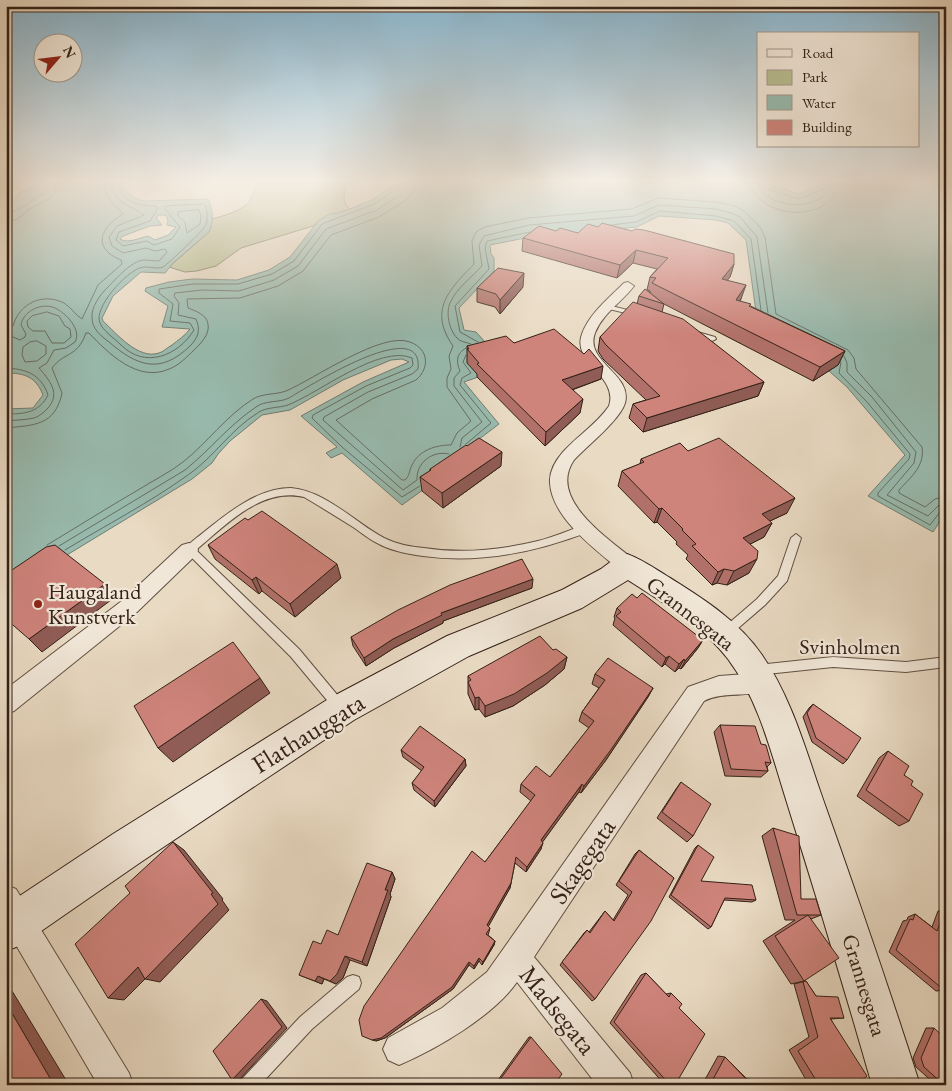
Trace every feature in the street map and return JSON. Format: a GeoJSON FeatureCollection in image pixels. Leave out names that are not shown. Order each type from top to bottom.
{"type":"FeatureCollection","features":[{"type":"Feature","properties":{"kind":"street","name":"Grannesgata"},"geometry":{"type":"LineString","coordinates":[[628,286],[591,326],[585,341],[587,350],[616,388],[617,405],[612,413],[576,449],[561,468],[558,480],[560,496],[568,510],[585,529],[627,565],[676,598],[724,634],[737,647],[757,677],[780,728],[842,911],[896,1085]]}},
{"type":"Feature","properties":{"kind":"street"},"geometry":{"type":"LineString","coordinates":[[6,703],[130,606],[189,550]]}},
{"type":"Feature","properties":{"kind":"street","name":"Flathauggata"},"geometry":{"type":"LineString","coordinates":[[10,917],[342,709],[458,646],[572,599],[611,577],[627,565]]}},
{"type":"Feature","properties":{"kind":"street","name":"Skagegata"},"geometry":{"type":"LineString","coordinates":[[399,1050],[452,1019],[498,983],[691,700],[706,688],[757,677]]}},
{"type":"Feature","properties":{"kind":"street"},"geometry":{"type":"LineString","coordinates":[[10,917],[117,1085]]}},
{"type":"Feature","properties":{"kind":"street","name":"Madsegata"},"geometry":{"type":"LineString","coordinates":[[516,958],[618,1085]]}},
{"type":"Feature","properties":{"kind":"lane"},"geometry":{"type":"LineString","coordinates":[[607,307],[648,317]]}},
{"type":"Feature","properties":{"kind":"lane"},"geometry":{"type":"LineString","coordinates":[[687,330],[712,339]]}},
{"type":"Feature","properties":{"kind":"lane"},"geometry":{"type":"LineString","coordinates":[[342,709],[289,647],[189,550],[239,511],[280,492],[294,491],[307,494],[386,544],[417,552],[455,556],[514,550],[558,541],[585,529]]}},
{"type":"Feature","properties":{"kind":"lane"},"geometry":{"type":"LineString","coordinates":[[724,634],[761,602],[783,578],[796,538]]}},
{"type":"Feature","properties":{"kind":"lane","name":"Svinholmen"},"geometry":{"type":"LineString","coordinates":[[757,677],[833,662],[906,667],[946,662]]}},
{"type":"Feature","properties":{"kind":"lane"},"geometry":{"type":"LineString","coordinates":[[248,1085],[306,1023],[353,983]]}},
{"type":"Feature","properties":{"kind":"green space"},"geometry":{"type":"Polygon","coordinates":[[[208,233],[290,233],[241,248],[216,266],[185,272],[169,267],[208,233]]]}},
{"type":"Feature","properties":{"kind":"water"},"geometry":{"type":"Polygon","coordinates":[[[6,233],[131,233],[120,239],[130,241],[148,236],[155,240],[170,233],[208,233],[173,263],[165,273],[141,272],[113,296],[102,318],[128,344],[143,353],[151,354],[164,351],[190,329],[162,327],[168,306],[145,291],[146,288],[192,279],[237,280],[269,270],[290,257],[309,233],[574,233],[530,237],[490,245],[491,254],[494,258],[494,271],[459,308],[464,330],[476,332],[494,352],[467,359],[481,376],[464,382],[499,424],[470,446],[431,484],[402,505],[342,453],[331,458],[326,453],[337,447],[301,416],[363,382],[409,362],[402,359],[391,360],[343,380],[290,410],[262,415],[230,441],[212,463],[192,479],[57,561],[6,596],[6,409],[33,408],[43,395],[37,384],[29,377],[6,373],[6,349],[8,350],[10,347],[6,345],[6,233]]]}},
{"type":"Feature","properties":{"kind":"water"},"geometry":{"type":"Polygon","coordinates":[[[738,233],[946,233],[946,512],[933,532],[868,496],[905,455],[847,387],[829,371],[837,365],[758,326],[746,240],[738,233]]]}},
{"type":"Feature","properties":{"kind":"building"},"geometry":{"type":"Polygon","coordinates":[[[530,233],[655,233],[734,254],[734,264],[722,279],[746,285],[736,300],[751,304],[749,306],[845,351],[820,367],[652,283],[656,278],[650,277],[668,258],[636,250],[620,265],[523,238],[530,233]]]}},
{"type":"Feature","properties":{"kind":"building"},"geometry":{"type":"Polygon","coordinates":[[[498,268],[524,273],[500,300],[496,294],[477,288],[498,268]]]}},
{"type":"Feature","properties":{"kind":"building"},"geometry":{"type":"Polygon","coordinates":[[[645,289],[664,304],[639,296],[645,289]]]}},
{"type":"Feature","properties":{"kind":"building"},"geometry":{"type":"Polygon","coordinates":[[[633,302],[683,319],[764,382],[647,418],[633,404],[660,396],[600,337],[633,302]]]}},
{"type":"Feature","properties":{"kind":"building"},"geometry":{"type":"Polygon","coordinates":[[[554,329],[584,354],[589,349],[603,366],[562,380],[583,399],[546,432],[477,364],[479,363],[467,349],[469,349],[467,346],[506,336],[514,343],[554,329]]]}},
{"type":"Feature","properties":{"kind":"building"},"geometry":{"type":"Polygon","coordinates":[[[479,438],[502,452],[442,493],[420,477],[466,445],[479,438]]]}},
{"type":"Feature","properties":{"kind":"building"},"geometry":{"type":"Polygon","coordinates":[[[719,438],[795,498],[762,514],[772,523],[743,538],[758,551],[757,559],[734,571],[724,569],[718,572],[692,546],[696,544],[683,529],[662,508],[659,509],[622,471],[644,462],[641,459],[680,443],[688,451],[719,438]]]}},
{"type":"Feature","properties":{"kind":"building"},"geometry":{"type":"Polygon","coordinates":[[[262,511],[337,564],[290,604],[256,577],[252,580],[208,545],[245,518],[248,520],[262,511]]]}},
{"type":"Feature","properties":{"kind":"building"},"geometry":{"type":"Polygon","coordinates":[[[55,545],[105,584],[29,639],[6,619],[6,574],[46,547],[55,545]]]}},
{"type":"Feature","properties":{"kind":"building"},"geometry":{"type":"Polygon","coordinates":[[[522,559],[533,579],[441,613],[442,615],[393,639],[364,658],[351,637],[398,610],[450,585],[522,559]]]}},
{"type":"Feature","properties":{"kind":"building"},"geometry":{"type":"Polygon","coordinates":[[[642,593],[703,640],[685,661],[684,659],[679,664],[669,656],[666,658],[616,616],[621,612],[617,608],[632,594],[637,598],[642,593]]]}},
{"type":"Feature","properties":{"kind":"building"},"geometry":{"type":"Polygon","coordinates":[[[540,636],[553,650],[556,649],[567,657],[547,673],[514,694],[485,706],[479,697],[475,698],[468,682],[471,680],[468,676],[540,636]]]}},
{"type":"Feature","properties":{"kind":"building"},"geometry":{"type":"Polygon","coordinates":[[[233,642],[260,678],[158,748],[134,706],[233,642]]]}},
{"type":"Feature","properties":{"kind":"building"},"geometry":{"type":"Polygon","coordinates":[[[608,658],[653,688],[610,751],[584,786],[582,784],[541,840],[543,843],[527,867],[516,857],[511,883],[487,925],[490,928],[486,934],[495,941],[483,962],[479,958],[474,966],[469,962],[452,987],[381,1038],[372,1040],[362,1036],[359,1020],[364,1006],[472,851],[485,862],[535,795],[521,784],[536,766],[550,777],[594,721],[582,712],[605,680],[595,674],[608,658]]]}},
{"type":"Feature","properties":{"kind":"building"},"geometry":{"type":"Polygon","coordinates":[[[813,704],[861,738],[847,760],[816,738],[807,713],[813,704]]]}},
{"type":"Feature","properties":{"kind":"building"},"geometry":{"type":"Polygon","coordinates":[[[720,725],[755,726],[761,744],[766,745],[771,763],[765,762],[768,771],[731,769],[720,725]]]}},
{"type":"Feature","properties":{"kind":"building"},"geometry":{"type":"Polygon","coordinates":[[[420,726],[465,759],[434,801],[412,783],[424,767],[401,750],[420,726]]]}},
{"type":"Feature","properties":{"kind":"building"},"geometry":{"type":"Polygon","coordinates":[[[888,751],[909,766],[904,775],[913,781],[911,785],[923,794],[909,821],[866,790],[888,751]]]}},
{"type":"Feature","properties":{"kind":"building"},"geometry":{"type":"Polygon","coordinates":[[[681,782],[711,804],[693,836],[662,812],[681,782]]]}},
{"type":"Feature","properties":{"kind":"building"},"geometry":{"type":"Polygon","coordinates":[[[773,828],[799,836],[801,899],[816,899],[821,915],[797,915],[773,828]]]}},
{"type":"Feature","properties":{"kind":"building"},"geometry":{"type":"Polygon","coordinates":[[[173,842],[213,893],[211,894],[218,904],[145,979],[138,967],[108,998],[75,944],[130,893],[125,886],[173,842]]]}},
{"type":"Feature","properties":{"kind":"building"},"geometry":{"type":"Polygon","coordinates":[[[698,845],[714,857],[701,881],[752,885],[756,900],[725,898],[711,927],[671,895],[698,845]]]}},
{"type":"Feature","properties":{"kind":"building"},"geometry":{"type":"Polygon","coordinates":[[[639,850],[674,878],[651,921],[595,999],[562,962],[587,930],[590,933],[605,911],[614,921],[632,892],[619,881],[639,850]]]}},
{"type":"Feature","properties":{"kind":"building"},"geometry":{"type":"Polygon","coordinates":[[[367,863],[392,872],[385,890],[388,890],[362,962],[345,956],[337,974],[330,981],[318,976],[315,981],[299,975],[313,941],[321,944],[327,930],[338,935],[367,863]]]}},
{"type":"Feature","properties":{"kind":"building"},"geometry":{"type":"Polygon","coordinates":[[[946,909],[946,987],[944,990],[896,950],[910,919],[913,920],[915,914],[937,931],[946,909]]]}},
{"type":"Feature","properties":{"kind":"building"},"geometry":{"type":"Polygon","coordinates":[[[808,915],[839,958],[804,981],[775,936],[808,915]]]}},
{"type":"Feature","properties":{"kind":"building"},"geometry":{"type":"Polygon","coordinates":[[[646,973],[669,997],[671,993],[682,1004],[679,1008],[705,1034],[675,1085],[670,1085],[614,1022],[646,973]]]}},
{"type":"Feature","properties":{"kind":"building"},"geometry":{"type":"Polygon","coordinates":[[[806,981],[816,996],[838,997],[844,1018],[830,1018],[867,1076],[856,1085],[819,1085],[798,1051],[818,1037],[803,982],[806,981]]]}},
{"type":"Feature","properties":{"kind":"building"},"geometry":{"type":"Polygon","coordinates":[[[261,999],[282,1027],[232,1080],[213,1051],[261,999]]]}},
{"type":"Feature","properties":{"kind":"building"},"geometry":{"type":"Polygon","coordinates":[[[6,1003],[54,1085],[6,1085],[6,1003]]]}},
{"type":"Feature","properties":{"kind":"building"},"geometry":{"type":"Polygon","coordinates":[[[934,1028],[946,1039],[946,1085],[924,1067],[921,1058],[934,1028]]]}},
{"type":"Feature","properties":{"kind":"building"},"geometry":{"type":"Polygon","coordinates":[[[531,1037],[562,1074],[554,1085],[502,1085],[499,1081],[531,1037]]]}},
{"type":"Feature","properties":{"kind":"building"},"geometry":{"type":"Polygon","coordinates":[[[725,1057],[752,1085],[710,1085],[725,1057]]]}},
{"type":"Feature","properties":{"kind":"building"},"geometry":{"type":"Polygon","coordinates":[[[755,1080],[759,1085],[752,1085],[755,1080]]]}},
{"type":"Feature","properties":{"kind":"place","name":"Haugaland Kunstverk"},"geometry":{"type":"Point","coordinates":[38,604]}}]}
